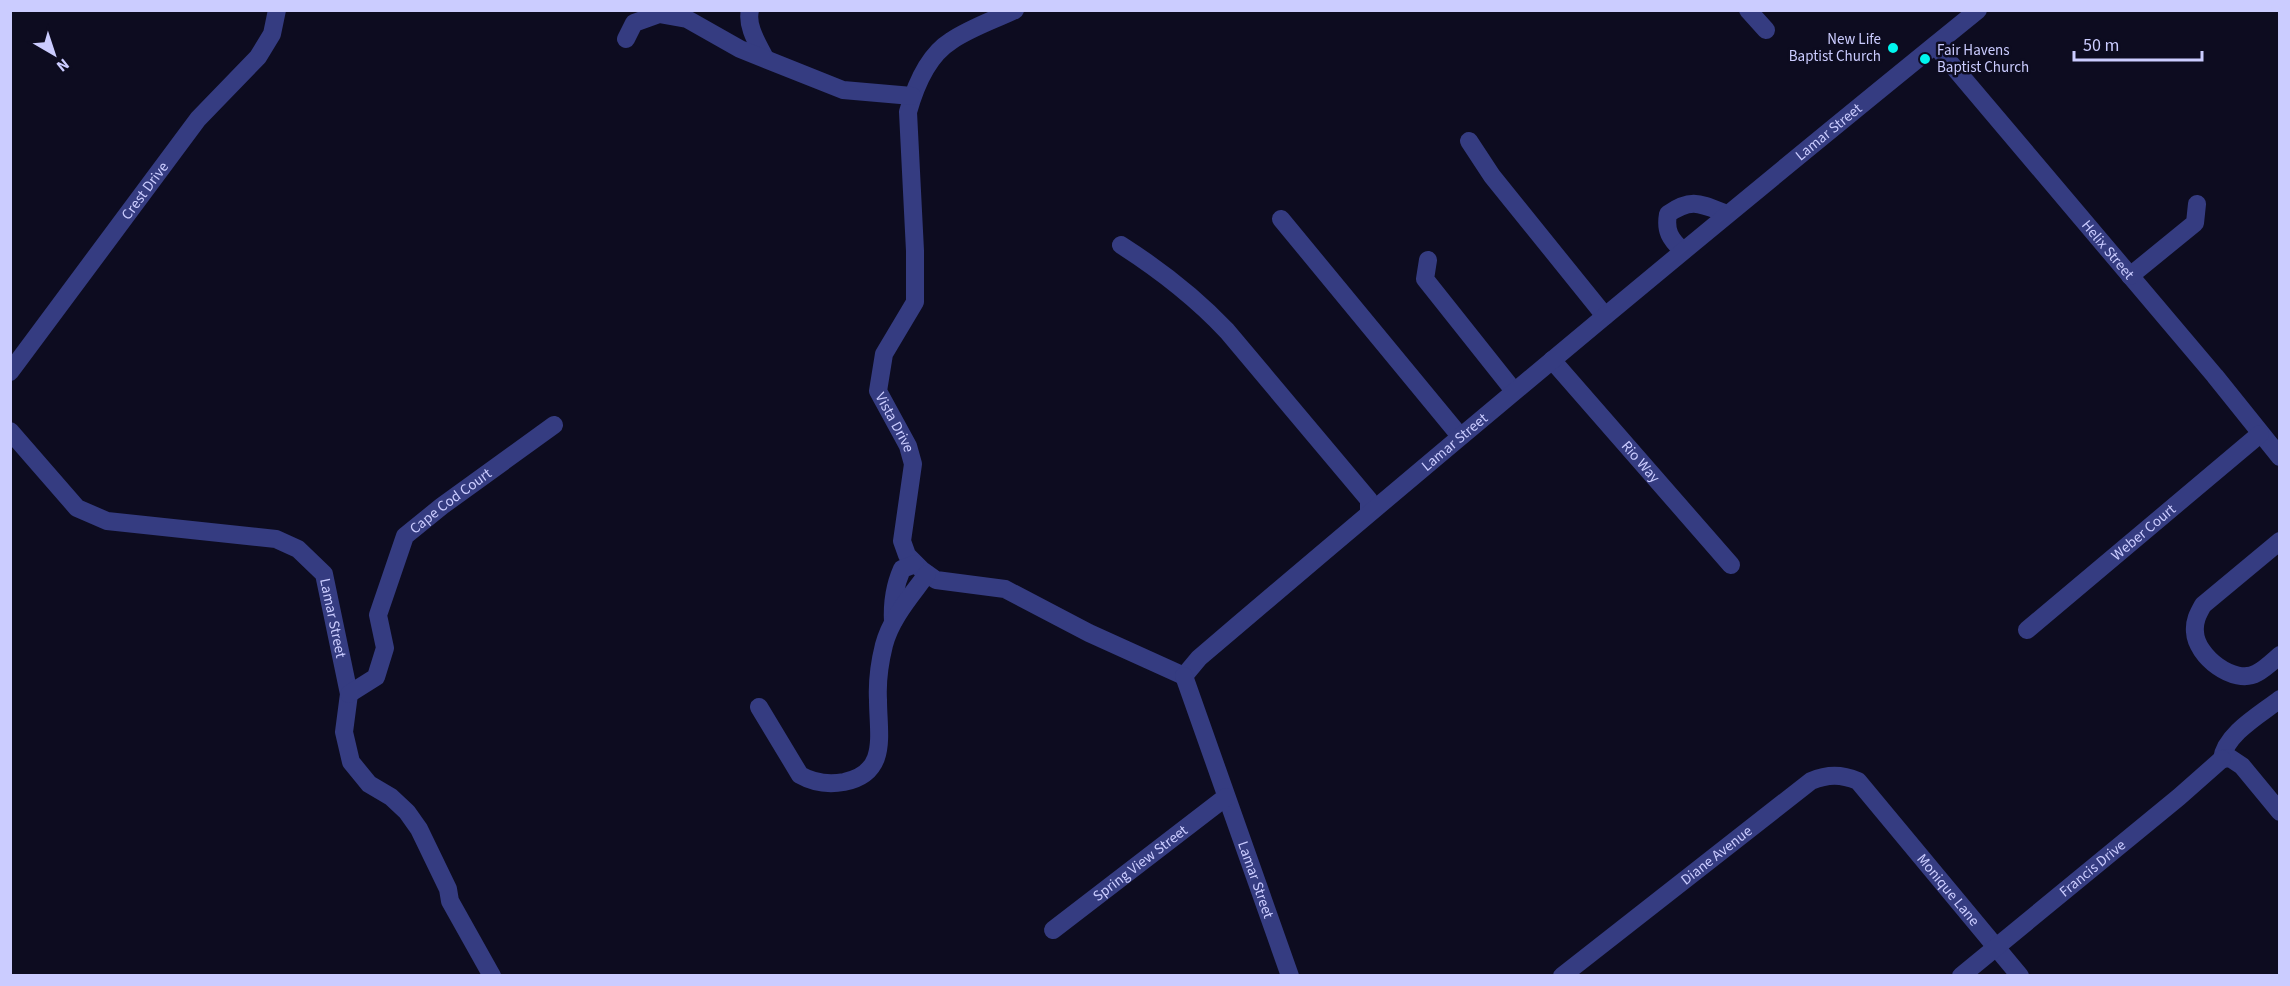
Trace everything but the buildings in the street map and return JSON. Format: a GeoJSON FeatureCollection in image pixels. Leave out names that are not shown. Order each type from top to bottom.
{"type":"FeatureCollection","features":[{"type":"Feature","properties":{"kind":"street","name":"Crest Drive"},"geometry":{"type":"LineString","coordinates":[[10,372],[198,119],[258,57],[272,34],[277,10]]}},
{"type":"Feature","properties":{"kind":"street"},"geometry":{"type":"LineString","coordinates":[[750,10],[749,16],[754,37],[765,58]]}},
{"type":"Feature","properties":{"kind":"street","name":"Vista Drive"},"geometry":{"type":"LineString","coordinates":[[921,569],[907,555],[902,541],[913,464],[908,446],[878,392],[884,354],[915,302],[915,251],[908,112],[912,96],[926,67],[950,41],[1015,10]]}},
{"type":"Feature","properties":{"kind":"street"},"geometry":{"type":"LineString","coordinates":[[1748,10],[1766,30]]}},
{"type":"Feature","properties":{"kind":"street","name":"Lamar Street"},"geometry":{"type":"LineString","coordinates":[[1290,975],[1184,676],[1199,658],[1460,436],[1727,214],[1978,10]]}},
{"type":"Feature","properties":{"kind":"street"},"geometry":{"type":"LineString","coordinates":[[626,39],[634,23],[659,14],[671,15],[687,19],[740,49],[843,90],[912,96]]}},
{"type":"Feature","properties":{"kind":"street","name":"Helix Street"},"geometry":{"type":"LineString","coordinates":[[1935,45],[2215,376],[2280,457]]}},
{"type":"Feature","properties":{"kind":"street"},"geometry":{"type":"LineString","coordinates":[[1469,141],[1492,176],[1605,316]]}},
{"type":"Feature","properties":{"kind":"street"},"geometry":{"type":"LineString","coordinates":[[1683,251],[1673,242],[1666,228],[1668,214],[1683,204],[1700,204],[1727,214]]}},
{"type":"Feature","properties":{"kind":"street"},"geometry":{"type":"LineString","coordinates":[[2130,276],[2195,222],[2197,204]]}},
{"type":"Feature","properties":{"kind":"street"},"geometry":{"type":"LineString","coordinates":[[1281,219],[1460,436]]}},
{"type":"Feature","properties":{"kind":"street"},"geometry":{"type":"LineString","coordinates":[[1120,245],[1160,270],[1203,306],[1227,331],[1369,500],[1369,513]]}},
{"type":"Feature","properties":{"kind":"street"},"geometry":{"type":"LineString","coordinates":[[1428,260],[1425,279],[1514,391]]}},
{"type":"Feature","properties":{"kind":"street","name":"Rio Way"},"geometry":{"type":"LineString","coordinates":[[1552,360],[1731,564]]}},
{"type":"Feature","properties":{"kind":"street","name":"Cape Cod Court"},"geometry":{"type":"LineString","coordinates":[[349,694],[376,677],[385,648],[378,615],[405,536],[554,424]]}},
{"type":"Feature","properties":{"kind":"street","name":"Lamar Street"},"geometry":{"type":"LineString","coordinates":[[10,431],[77,508],[107,521],[276,539],[298,549],[324,574],[349,694],[344,732],[351,762],[369,784],[391,797],[407,812],[419,829],[448,889],[450,900],[492,975]]}},
{"type":"Feature","properties":{"kind":"street","name":"Weber Court"},"geometry":{"type":"LineString","coordinates":[[2027,630],[2260,434]]}},
{"type":"Feature","properties":{"kind":"street"},"geometry":{"type":"LineString","coordinates":[[2280,542],[2203,605],[2196,618],[2195,634],[2200,647],[2220,669],[2238,676],[2256,674],[2280,655]]}},
{"type":"Feature","properties":{"kind":"street"},"geometry":{"type":"LineString","coordinates":[[759,707],[800,775],[811,781],[830,784],[859,779],[870,770],[876,760],[879,740],[878,697],[884,647],[893,622],[892,605],[897,579],[902,569],[921,569],[936,580],[1005,589],[1089,633],[1184,676]]}},
{"type":"Feature","properties":{"kind":"street"},"geometry":{"type":"LineString","coordinates":[[2280,699],[2230,738],[2223,749],[2222,759],[2230,758],[2242,766],[2280,812]]}},
{"type":"Feature","properties":{"kind":"street","name":"Francis Drive"},"geometry":{"type":"LineString","coordinates":[[1961,975],[2222,759]]}},
{"type":"Feature","properties":{"kind":"street","name":"Diane Avenue"},"geometry":{"type":"LineString","coordinates":[[1562,975],[1811,781],[1825,775],[1844,776],[1858,781],[1877,801]]}},
{"type":"Feature","properties":{"kind":"street","name":"Spring View Street"},"geometry":{"type":"LineString","coordinates":[[1053,930],[1226,797]]}},
{"type":"Feature","properties":{"kind":"street","name":"Monique Lane"},"geometry":{"type":"LineString","coordinates":[[1877,801],[2020,975]]}},
{"type":"Feature","properties":{"kind":"place","name":"New Life Baptist Church"},"geometry":{"type":"Point","coordinates":[1893,48]}},
{"type":"Feature","properties":{"kind":"place","name":"Fair Havens Baptist Church"},"geometry":{"type":"Point","coordinates":[1925,59]}}]}
